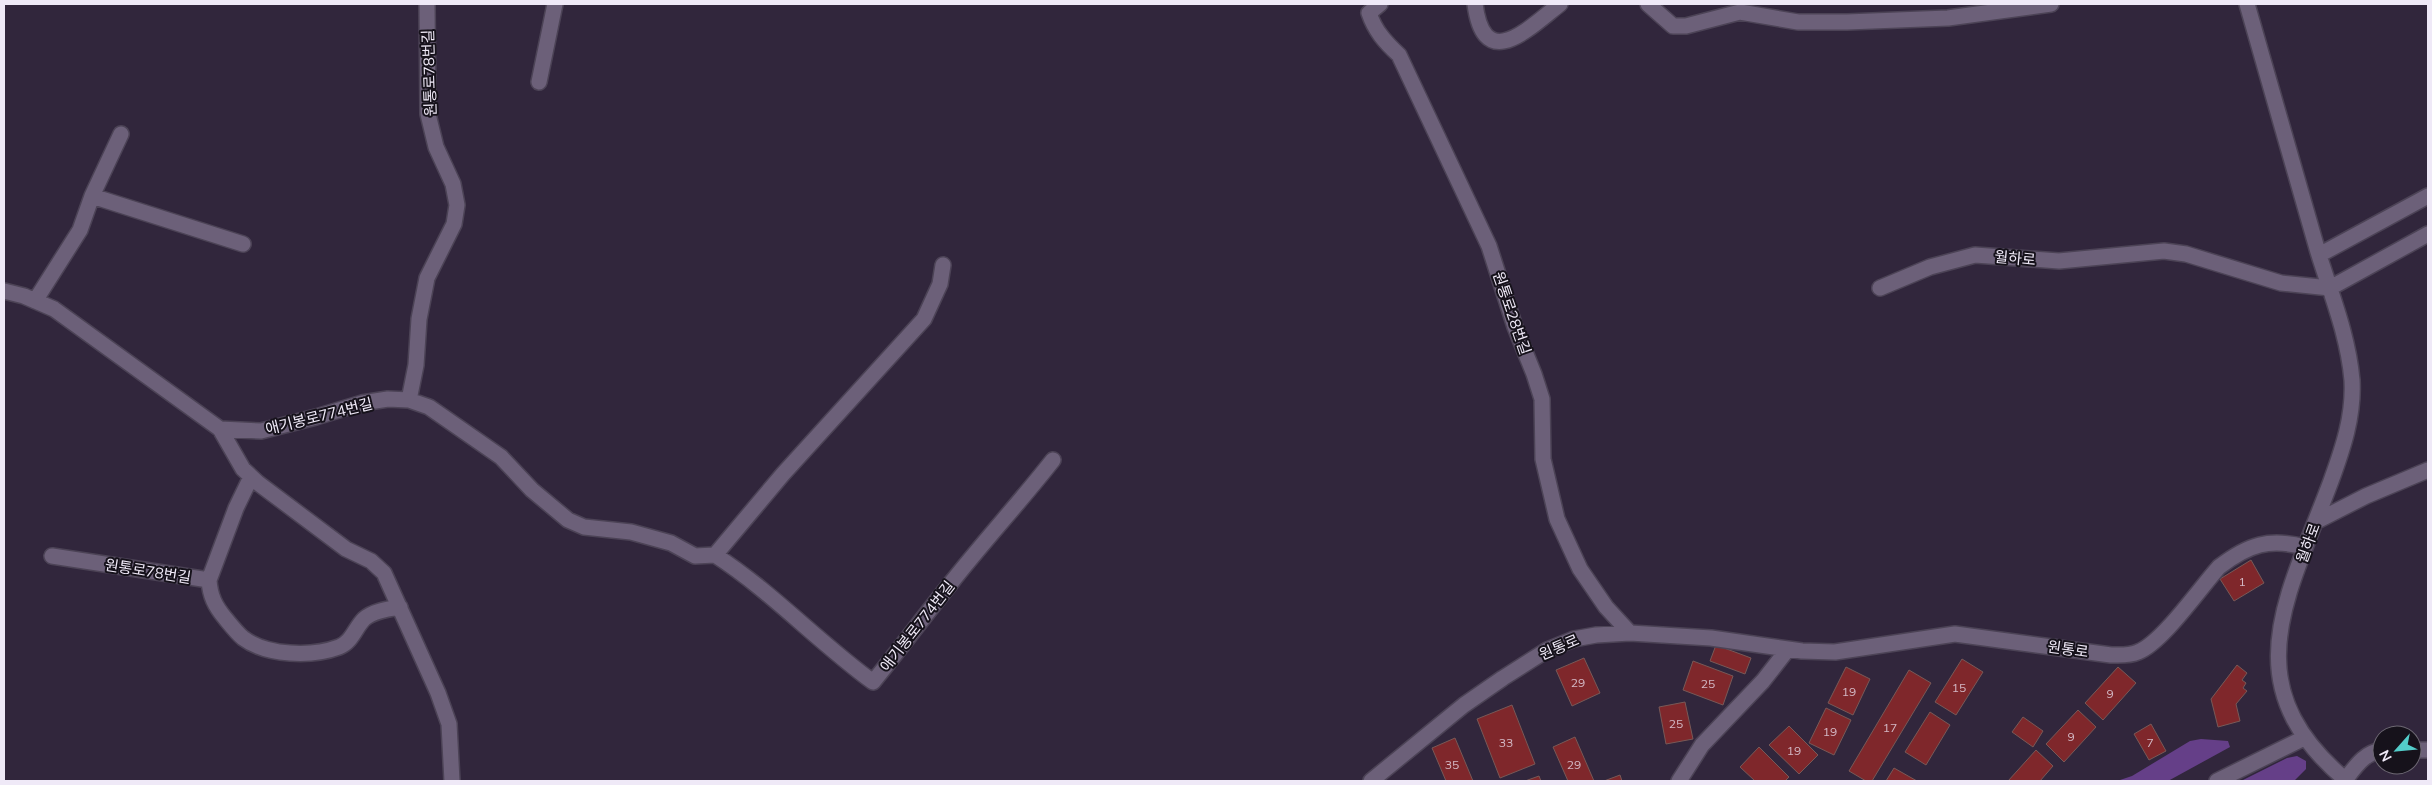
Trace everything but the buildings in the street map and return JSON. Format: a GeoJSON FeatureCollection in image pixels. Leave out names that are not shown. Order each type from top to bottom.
{"type":"FeatureCollection","features":[{"type":"Feature","properties":{"kind":"street","name":"원통로78번길"},"geometry":{"type":"LineString","coordinates":[[409,400],[416,366],[419,319],[427,278],[454,224],[457,205],[453,184],[436,146],[428,114],[427,4]]}},
{"type":"Feature","properties":{"kind":"street"},"geometry":{"type":"LineString","coordinates":[[539,82],[555,4]]}},
{"type":"Feature","properties":{"kind":"street","name":"원통로28번길"},"geometry":{"type":"LineString","coordinates":[[1380,4],[1369,13],[1373,25],[1379,35],[1399,55],[1489,246],[1515,327],[1534,374],[1542,399],[1543,459],[1557,519],[1580,569],[1606,607],[1630,634]]}},
{"type":"Feature","properties":{"kind":"street"},"geometry":{"type":"LineString","coordinates":[[1475,4],[1480,27],[1488,37],[1497,43],[1508,41],[1560,4]]}},
{"type":"Feature","properties":{"kind":"street"},"geometry":{"type":"LineString","coordinates":[[1648,4],[1673,26],[1686,26],[1740,12],[1798,22],[1847,22],[1948,18],[2051,4]]}},
{"type":"Feature","properties":{"kind":"street","name":"월하로"},"geometry":{"type":"LineString","coordinates":[[2247,4],[2319,254],[2345,336],[2352,380],[2352,414],[2341,452],[2305,548],[2282,619],[2277,652],[2282,690],[2295,723],[2304,738],[2322,759],[2346,781],[2363,758],[2372,752]]}},
{"type":"Feature","properties":{"kind":"street"},"geometry":{"type":"LineString","coordinates":[[36,301],[80,230],[92,196],[122,134]]}},
{"type":"Feature","properties":{"kind":"street"},"geometry":{"type":"LineString","coordinates":[[92,196],[243,244]]}},
{"type":"Feature","properties":{"kind":"street"},"geometry":{"type":"LineString","coordinates":[[2319,254],[2428,196]]}},
{"type":"Feature","properties":{"kind":"street"},"geometry":{"type":"LineString","coordinates":[[2330,288],[2428,234]]}},
{"type":"Feature","properties":{"kind":"street","name":"월하로"},"geometry":{"type":"LineString","coordinates":[[1880,288],[1930,267],[1975,255],[2059,261],[2164,251],[2186,254],[2281,283],[2330,288]]}},
{"type":"Feature","properties":{"kind":"street"},"geometry":{"type":"LineString","coordinates":[[714,555],[783,474],[924,319],[940,284],[943,265]]}},
{"type":"Feature","properties":{"kind":"street"},"geometry":{"type":"LineString","coordinates":[[4,291],[36,301],[54,310],[220,429],[243,469],[251,477],[299,516],[346,549],[371,561],[384,573],[438,694],[449,724],[452,781]]}},
{"type":"Feature","properties":{"kind":"street","name":"애기봉로774번길"},"geometry":{"type":"LineString","coordinates":[[220,429],[261,431],[362,403],[388,399],[409,400],[429,407],[501,457],[538,495],[568,520],[584,527],[630,532],[671,542],[695,556],[714,555],[742,572],[843,660],[874,682],[951,582],[1015,508],[1053,460]]}},
{"type":"Feature","properties":{"kind":"street"},"geometry":{"type":"LineString","coordinates":[[2315,522],[2366,496],[2428,470]]}},
{"type":"Feature","properties":{"kind":"street"},"geometry":{"type":"LineString","coordinates":[[209,580],[236,508],[251,477]]}},
{"type":"Feature","properties":{"kind":"street","name":"원통로"},"geometry":{"type":"LineString","coordinates":[[1371,781],[1464,705],[1547,650],[1574,639],[1596,634],[1712,638],[1788,649],[1835,652],[1955,634],[2111,655],[2131,655],[2154,642],[2219,567],[2230,558],[2267,542],[2289,543],[2305,548]]}},
{"type":"Feature","properties":{"kind":"street","name":"원통로78번길"},"geometry":{"type":"LineString","coordinates":[[52,556],[209,580],[210,591],[216,607],[230,624],[243,638],[272,650],[302,652],[341,646],[350,640],[366,618],[378,612],[400,607]]}},
{"type":"Feature","properties":{"kind":"street"},"geometry":{"type":"LineString","coordinates":[[1679,781],[1702,744],[1763,681],[1788,649]]}},
{"type":"Feature","properties":{"kind":"street"},"geometry":{"type":"LineString","coordinates":[[2217,781],[2304,738]]}},
{"type":"Feature","properties":{"kind":"shaded area"},"geometry":{"type":"Polygon","coordinates":[[[2201,739],[2228,741],[2230,747],[2168,781],[2087,781],[2120,780],[2132,776],[2190,741],[2201,739]]]}},
{"type":"Feature","properties":{"kind":"shaded area"},"geometry":{"type":"Polygon","coordinates":[[[2297,756],[2306,761],[2306,769],[2294,781],[2241,781],[2287,758],[2297,756]]]}}]}
